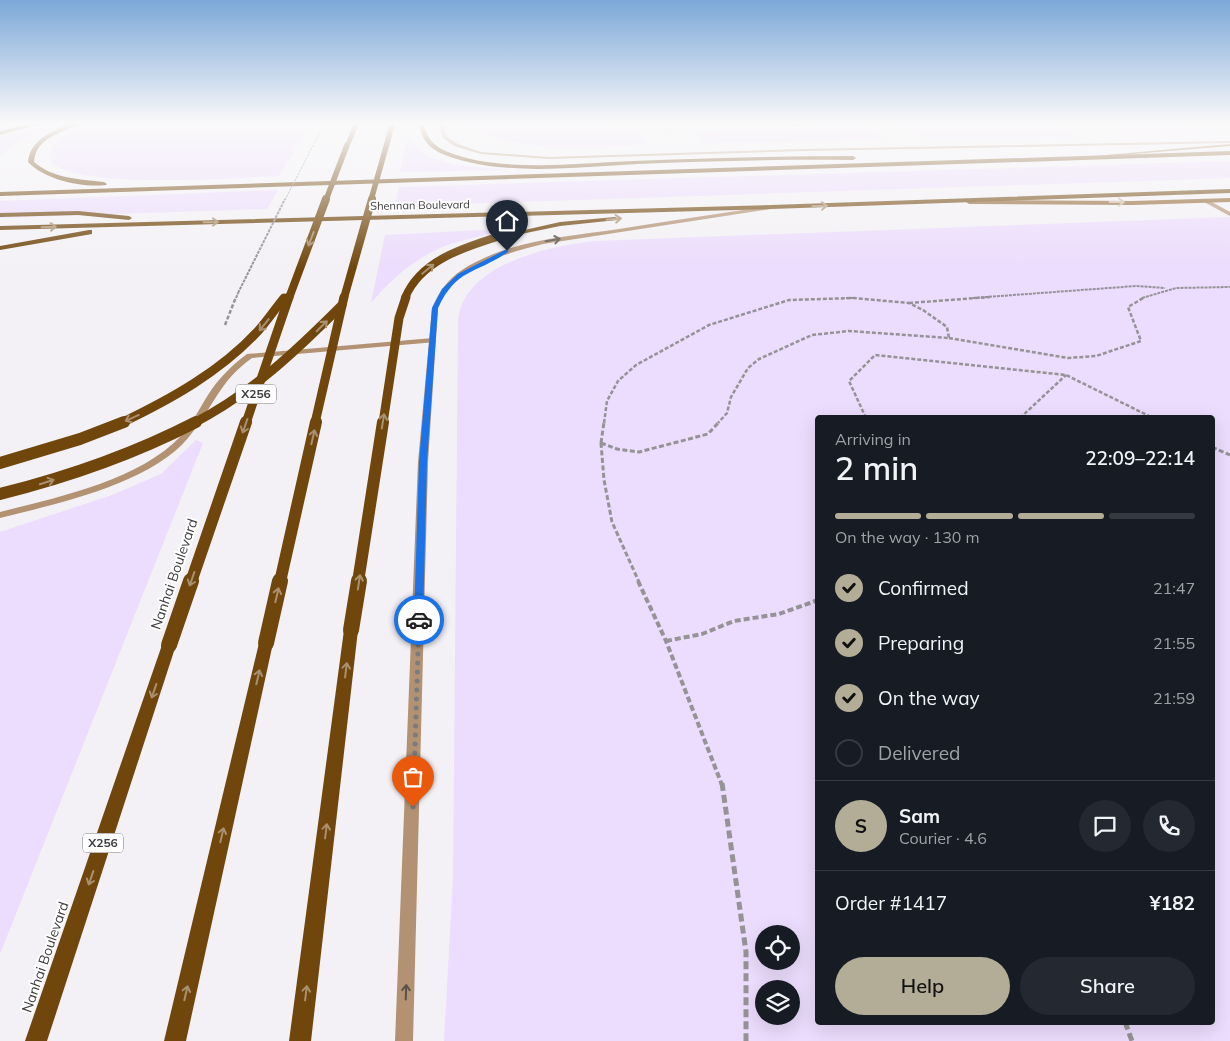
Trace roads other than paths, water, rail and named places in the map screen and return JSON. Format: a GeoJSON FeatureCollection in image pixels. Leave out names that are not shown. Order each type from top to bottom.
{"type":"FeatureCollection","features":[{"type":"Feature","properties":{"kind":"main road"},"geometry":{"type":"LineString","coordinates":[[40,171],[52,176],[86,182],[177,188]]}},
{"type":"Feature","properties":{"kind":"main road","name":"Nanhai Boulevard"},"geometry":{"type":"LineString","coordinates":[[36,1041],[293,286],[337,171]]}},
{"type":"Feature","properties":{"kind":"main road"},"geometry":{"type":"LineString","coordinates":[[175,1041],[342,305],[379,171]]}},
{"type":"Feature","properties":{"kind":"main road","name":"Shennan Boulevard"},"geometry":{"type":"LineString","coordinates":[[0,194],[712,171]]}},
{"type":"Feature","properties":{"kind":"main road","name":"Shennan Boulevard"},"geometry":{"type":"LineString","coordinates":[[0,228],[946,202],[1230,191]]}},
{"type":"Feature","properties":{"kind":"main road"},"geometry":{"type":"LineString","coordinates":[[946,202],[1230,200]]}},
{"type":"Feature","properties":{"kind":"main road"},"geometry":{"type":"LineString","coordinates":[[300,1041],[351,630],[399,318],[408,292],[417,278],[432,266],[465,248],[497,237],[560,224],[771,207]]}},
{"type":"Feature","properties":{"kind":"main road"},"geometry":{"type":"LineString","coordinates":[[0,215],[78,212],[181,223]]}},
{"type":"Feature","properties":{"kind":"main road"},"geometry":{"type":"LineString","coordinates":[[0,248],[98,231],[181,223]]}},
{"type":"Feature","properties":{"kind":"main road"},"geometry":{"type":"LineString","coordinates":[[0,463],[34,455],[97,433],[153,409],[198,383],[232,358],[255,335],[293,286]]}},
{"type":"Feature","properties":{"kind":"main road"},"geometry":{"type":"LineString","coordinates":[[0,494],[38,485],[112,460],[176,432],[229,404],[270,374],[301,347],[342,305]]}},
{"type":"Feature","properties":{"kind":"street"},"geometry":{"type":"LineString","coordinates":[[1206,201],[1230,214]]}},
{"type":"Feature","properties":{"kind":"street"},"geometry":{"type":"LineString","coordinates":[[404,1041],[423,462],[435,308],[444,290],[460,275],[507,251],[542,242],[771,207]]}},
{"type":"Feature","properties":{"kind":"street"},"geometry":{"type":"LineString","coordinates":[[0,515],[52,502],[115,481],[156,460],[184,438],[223,378],[240,362],[250,356],[433,340]]}}]}
